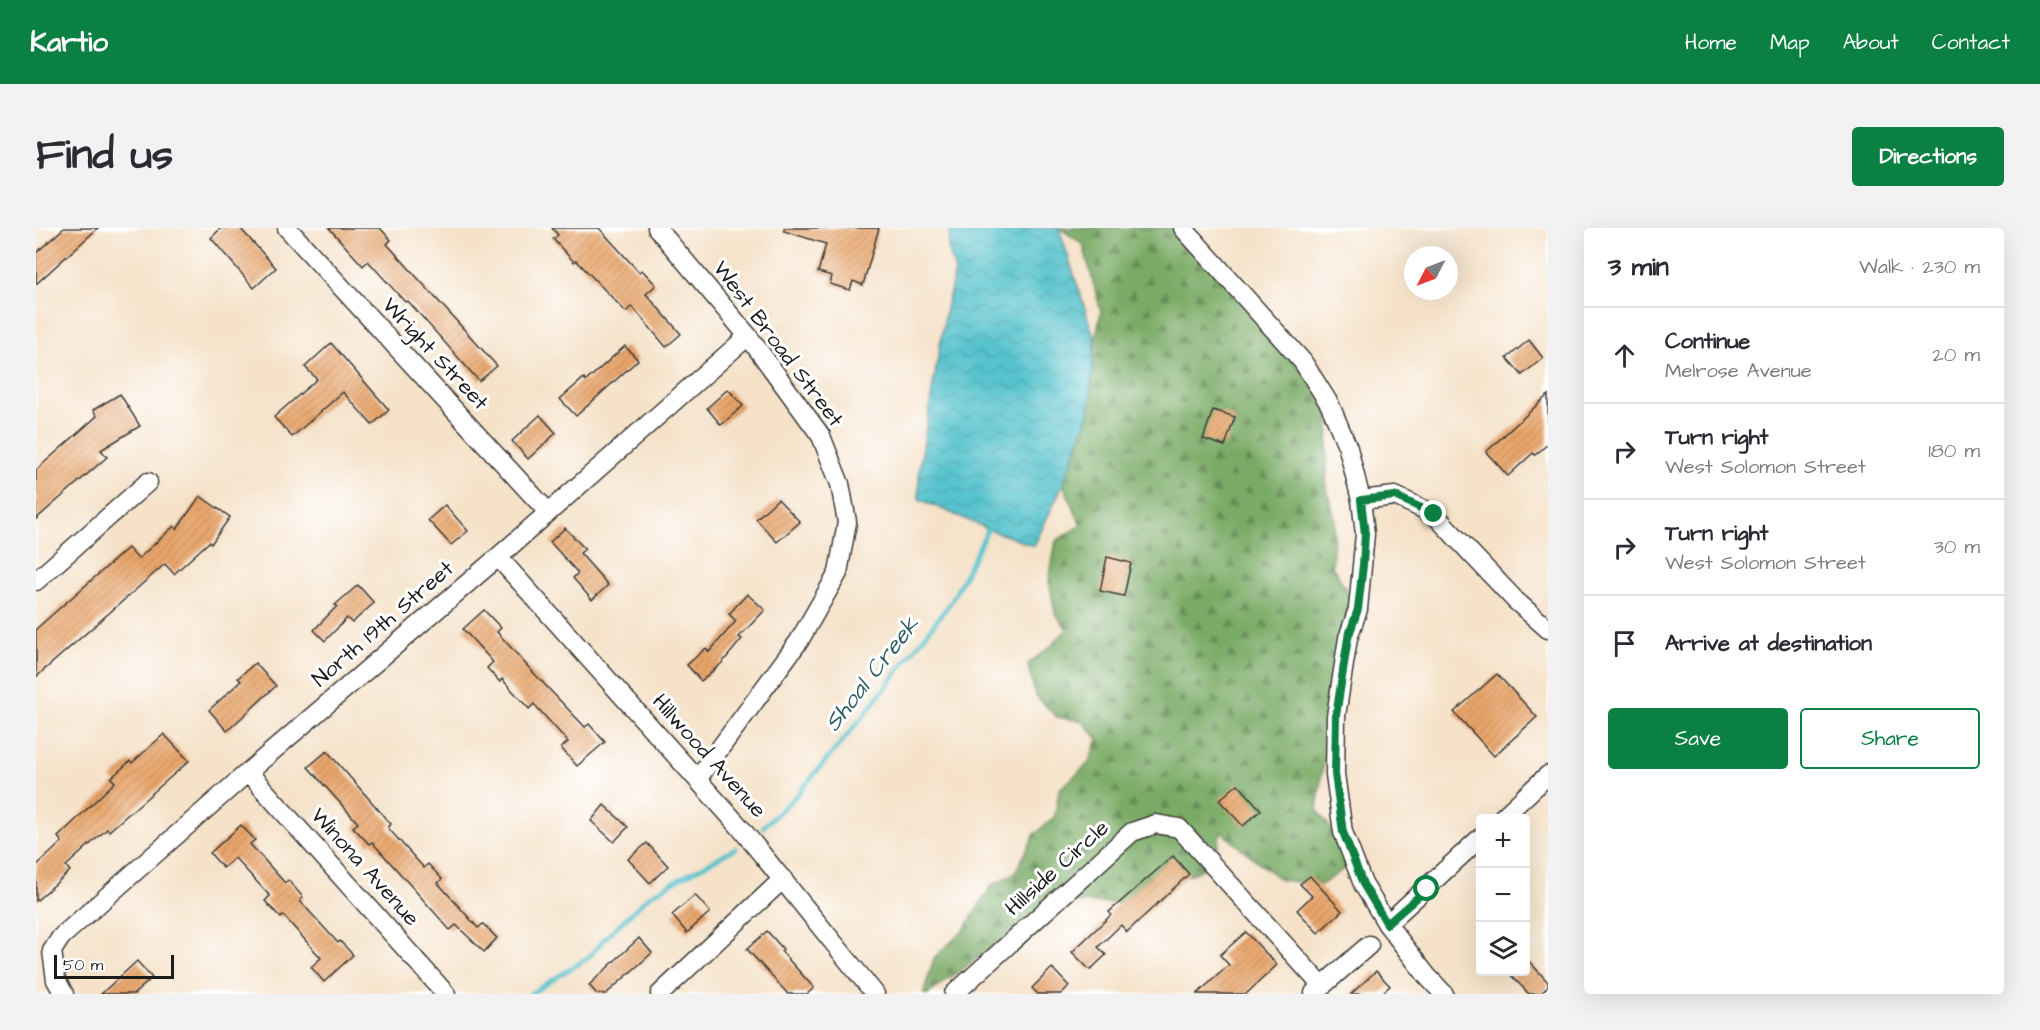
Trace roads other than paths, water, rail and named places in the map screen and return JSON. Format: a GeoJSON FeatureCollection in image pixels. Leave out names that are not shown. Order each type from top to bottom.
{"type":"FeatureCollection","features":[{"type":"Feature","properties":{"kind":"street","name":"Wright Street"},"geometry":{"type":"LineString","coordinates":[[287,228],[548,512]]}},
{"type":"Feature","properties":{"kind":"street","name":"West Broad Street"},"geometry":{"type":"LineString","coordinates":[[657,228],[748,336],[821,436],[840,484],[847,522],[838,573],[799,641],[698,778]]}},
{"type":"Feature","properties":{"kind":"street"},"geometry":{"type":"LineString","coordinates":[[1183,228],[1302,362],[1330,405],[1348,448],[1361,500],[1365,534],[1358,609],[1348,638],[1336,716],[1335,774],[1343,832],[1363,884],[1387,924],[1427,976],[1444,994]]}},
{"type":"Feature","properties":{"kind":"street","name":"North 19th Street"},"geometry":{"type":"LineString","coordinates":[[64,994],[56,980],[52,951],[61,937],[748,336]]}},
{"type":"Feature","properties":{"kind":"street"},"geometry":{"type":"LineString","coordinates":[[36,581],[148,482]]}},
{"type":"Feature","properties":{"kind":"street"},"geometry":{"type":"LineString","coordinates":[[1361,500],[1395,496],[1434,514],[1516,602],[1548,629]]}},
{"type":"Feature","properties":{"kind":"street","name":"Hillwood Avenue"},"geometry":{"type":"LineString","coordinates":[[498,557],[698,778],[875,994]]}},
{"type":"Feature","properties":{"kind":"street","name":"Winona Avenue"},"geometry":{"type":"LineString","coordinates":[[248,772],[446,994]]}},
{"type":"Feature","properties":{"kind":"street"},"geometry":{"type":"LineString","coordinates":[[1507,814],[1548,776]]}},
{"type":"Feature","properties":{"kind":"street","name":"Hillside Circle"},"geometry":{"type":"LineString","coordinates":[[954,994],[1132,831],[1156,824],[1179,828],[1318,990]]}},
{"type":"Feature","properties":{"kind":"street"},"geometry":{"type":"LineString","coordinates":[[1387,924],[1476,842]]}},
{"type":"Feature","properties":{"kind":"street"},"geometry":{"type":"LineString","coordinates":[[660,994],[783,879]]}},
{"type":"Feature","properties":{"kind":"street"},"geometry":{"type":"LineString","coordinates":[[1318,990],[1369,945]]}},
{"type":"Feature","properties":{"kind":"water"},"geometry":{"type":"Polygon","coordinates":[[[950,228],[1059,228],[1095,340],[1089,414],[1063,484],[1034,546],[919,499],[919,471],[946,308],[955,272],[948,246],[950,228]]]}},
{"type":"Feature","properties":{"kind":"waterway","name":"Shoal Creek"},"geometry":{"type":"LineString","coordinates":[[763,827],[796,796],[861,719],[951,602],[988,529]]}},
{"type":"Feature","properties":{"kind":"waterway","name":"Shoal Creek"},"geometry":{"type":"LineString","coordinates":[[530,994],[589,957],[605,938],[650,895],[736,848]]}}]}
